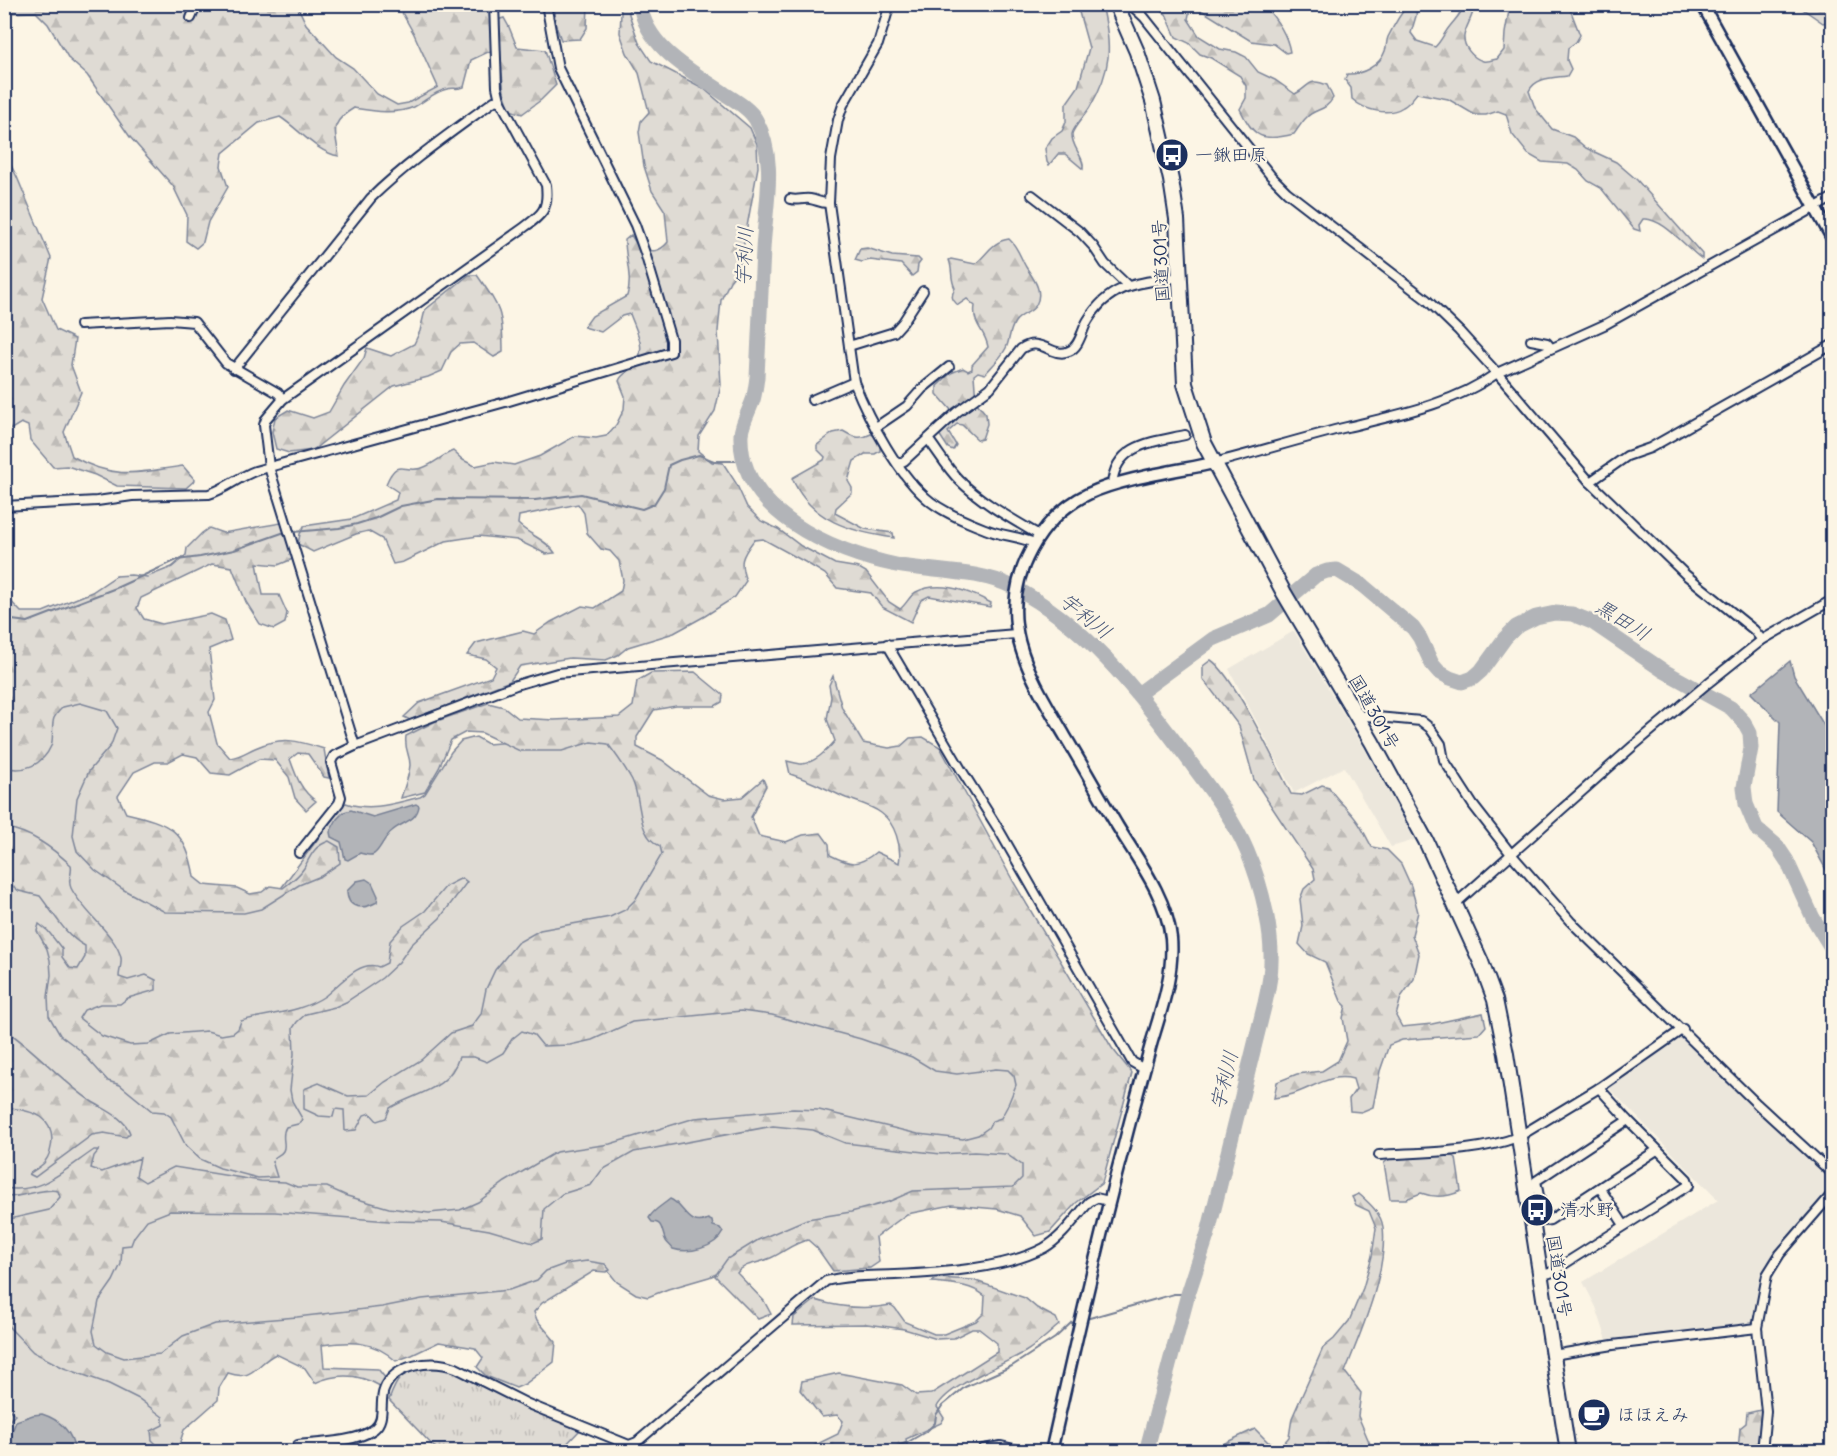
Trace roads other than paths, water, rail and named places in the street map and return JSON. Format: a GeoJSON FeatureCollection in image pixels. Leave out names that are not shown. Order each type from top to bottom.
{"type":"FeatureCollection","features":[{"type":"Feature","properties":{"kind":"highway","name":"国道301号"},"geometry":{"type":"LineString","coordinates":[[1116,4],[1137,52],[1156,112],[1174,199],[1185,384],[1204,443],[1284,593],[1426,841],[1481,962],[1495,1000],[1506,1054],[1569,1452]]}},
{"type":"Feature","properties":{"kind":"street"},"geometry":{"type":"LineString","coordinates":[[192,18],[196,4]]}},
{"type":"Feature","properties":{"kind":"street"},"geometry":{"type":"LineString","coordinates":[[355,746],[269,467],[264,425],[283,399],[544,211],[548,199],[546,185],[500,100],[497,87],[494,4]]}},
{"type":"Feature","properties":{"kind":"street"},"geometry":{"type":"LineString","coordinates":[[4,506],[97,501],[132,496],[209,494],[240,476],[269,467],[509,401],[671,352],[673,347],[635,225],[558,68],[546,4]]}},
{"type":"Feature","properties":{"kind":"street"},"geometry":{"type":"LineString","coordinates":[[890,4],[878,45],[852,88],[838,120],[831,159],[830,203],[854,382],[876,427],[898,464],[920,492],[938,507],[985,529],[1037,539]]}},
{"type":"Feature","properties":{"kind":"street"},"geometry":{"type":"LineString","coordinates":[[1130,4],[1144,17],[1271,176],[1287,192],[1426,300],[1459,331],[1590,482],[1686,575],[1754,630],[1762,640]]}},
{"type":"Feature","properties":{"kind":"street"},"geometry":{"type":"LineString","coordinates":[[1702,4],[1833,238]]}},
{"type":"Feature","properties":{"kind":"street"},"geometry":{"type":"LineString","coordinates":[[234,369],[371,198],[459,127],[494,101],[500,100]]}},
{"type":"Feature","properties":{"kind":"street"},"geometry":{"type":"LineString","coordinates":[[1032,195],[1080,232],[1094,246],[1105,264],[1126,285]]}},
{"type":"Feature","properties":{"kind":"street"},"geometry":{"type":"LineString","coordinates":[[1050,1452],[1109,1200],[1171,969],[1171,937],[1164,909],[1145,872],[1025,664],[1016,633],[1015,615],[1021,571],[1037,539],[1054,518],[1070,505],[1112,485],[1214,462],[1391,417],[1447,399],[1488,380],[1497,373],[1606,324],[1833,198]]}},
{"type":"Feature","properties":{"kind":"street"},"geometry":{"type":"LineString","coordinates":[[790,199],[811,199],[824,204],[830,203]]}},
{"type":"Feature","properties":{"kind":"street"},"geometry":{"type":"LineString","coordinates":[[898,464],[957,412],[990,387],[1021,349],[1028,344],[1036,344],[1060,353],[1068,352],[1075,348],[1088,320],[1101,302],[1117,290],[1126,285],[1180,277]]}},
{"type":"Feature","properties":{"kind":"street"},"geometry":{"type":"LineString","coordinates":[[849,346],[894,332],[900,327],[923,291]]}},
{"type":"Feature","properties":{"kind":"street"},"geometry":{"type":"LineString","coordinates":[[80,325],[170,320],[194,322],[226,363],[278,393],[283,399]]}},
{"type":"Feature","properties":{"kind":"street"},"geometry":{"type":"LineString","coordinates":[[1531,340],[1547,343],[1551,348]]}},
{"type":"Feature","properties":{"kind":"street"},"geometry":{"type":"LineString","coordinates":[[1590,482],[1627,456],[1650,448],[1833,345]]}},
{"type":"Feature","properties":{"kind":"street"},"geometry":{"type":"LineString","coordinates":[[876,427],[907,406],[922,389],[949,367]]}},
{"type":"Feature","properties":{"kind":"street"},"geometry":{"type":"LineString","coordinates":[[812,400],[854,382]]}},
{"type":"Feature","properties":{"kind":"street"},"geometry":{"type":"LineString","coordinates":[[1112,485],[1114,471],[1122,458],[1131,450],[1152,442],[1185,435]]}},
{"type":"Feature","properties":{"kind":"street"},"geometry":{"type":"LineString","coordinates":[[928,439],[958,478],[973,492],[1037,539]]}},
{"type":"Feature","properties":{"kind":"street"},"geometry":{"type":"LineString","coordinates":[[1454,905],[1708,683],[1762,640],[1833,600]]}},
{"type":"Feature","properties":{"kind":"street"},"geometry":{"type":"LineString","coordinates":[[299,853],[339,803],[341,797],[331,762],[334,756],[516,685],[557,672],[1016,633]]}},
{"type":"Feature","properties":{"kind":"street"},"geometry":{"type":"LineString","coordinates":[[887,644],[999,830],[1132,1062],[1144,1070]]}},
{"type":"Feature","properties":{"kind":"street"},"geometry":{"type":"LineString","coordinates":[[1355,715],[1421,721],[1430,728],[1441,744],[1443,760],[1473,805],[1511,854],[1570,921],[1683,1029],[1757,1104],[1833,1173]]}},
{"type":"Feature","properties":{"kind":"street"},"geometry":{"type":"LineString","coordinates":[[1379,1155],[1457,1150],[1506,1142],[1599,1088],[1683,1029]]}},
{"type":"Feature","properties":{"kind":"street"},"geometry":{"type":"LineString","coordinates":[[1542,1275],[1550,1273],[1689,1185],[1687,1179],[1599,1088]]}},
{"type":"Feature","properties":{"kind":"street"},"geometry":{"type":"LineString","coordinates":[[1628,1120],[1536,1181],[1544,1221],[1550,1220],[1657,1150]]}},
{"type":"Feature","properties":{"kind":"street"},"geometry":{"type":"LineString","coordinates":[[1600,1188],[1624,1225]]}},
{"type":"Feature","properties":{"kind":"street"},"geometry":{"type":"LineString","coordinates":[[1762,1452],[1766,1411],[1757,1328],[1767,1275],[1771,1266],[1833,1194]]}},
{"type":"Feature","properties":{"kind":"street"},"geometry":{"type":"LineString","coordinates":[[298,1445],[359,1436],[374,1429],[379,1422],[383,1393],[390,1379],[404,1370],[430,1362],[447,1364],[528,1404],[629,1445],[637,1442],[826,1281],[852,1277],[935,1273],[983,1267],[1022,1257],[1043,1248],[1056,1239],[1089,1202],[1096,1198],[1109,1200]]}},
{"type":"Feature","properties":{"kind":"street"},"geometry":{"type":"LineString","coordinates":[[1553,1355],[1613,1345],[1757,1328]]}},
{"type":"Feature","properties":{"kind":"street"},"geometry":{"type":"LineString","coordinates":[[983,1449],[1001,1446],[1026,1452]]}},
{"type":"Feature","properties":{"kind":"waterway","name":"宇利川"},"geometry":{"type":"LineString","coordinates":[[640,4],[644,20],[651,34],[661,46],[686,67],[738,102],[753,116],[763,135],[767,151],[768,184],[757,377],[753,400],[741,434],[744,461],[755,486],[772,506],[794,524],[845,550],[896,565],[971,574],[1000,581],[1040,603],[1064,620],[1108,661],[1166,730],[1227,813],[1253,865],[1269,929],[1271,945],[1269,986],[1208,1233],[1188,1294],[1146,1452]]}},
{"type":"Feature","properties":{"kind":"waterway"},"geometry":{"type":"LineString","coordinates":[[4,619],[28,622],[116,588],[177,560],[234,550],[282,533],[339,528],[357,524],[401,506],[438,499],[535,500],[581,494],[642,509],[654,504],[664,488],[669,465],[699,455],[714,461],[743,461]]}},
{"type":"Feature","properties":{"kind":"waterway","name":"黒田川"},"geometry":{"type":"LineString","coordinates":[[1138,694],[1213,639],[1269,615],[1316,575],[1327,571],[1337,570],[1362,585],[1413,628],[1432,664],[1439,672],[1462,682],[1473,678],[1481,671],[1516,627],[1536,617],[1555,613],[1572,614],[1592,622],[1664,671],[1731,708],[1744,722],[1750,733],[1751,748],[1744,787],[1746,804],[1756,828],[1777,846],[1787,861],[1813,918],[1832,949]]}},
{"type":"Feature","properties":{"kind":"waterway"},"geometry":{"type":"LineString","coordinates":[[1086,1319],[1174,1294],[1188,1294]]}},
{"type":"Feature","properties":{"kind":"waterway"},"geometry":{"type":"LineString","coordinates":[[884,1452],[927,1431],[935,1423],[936,1415],[942,1406],[965,1387],[1012,1366],[1055,1338],[1071,1323],[1078,1321]]}},
{"type":"Feature","properties":{"kind":"place","name":"一鍬田原"},"geometry":{"type":"Point","coordinates":[1172,155]}},
{"type":"Feature","properties":{"kind":"place","name":"清水野"},"geometry":{"type":"Point","coordinates":[1537,1210]}},
{"type":"Feature","properties":{"kind":"place","name":"ほほえみ"},"geometry":{"type":"Point","coordinates":[1594,1415]}}]}
